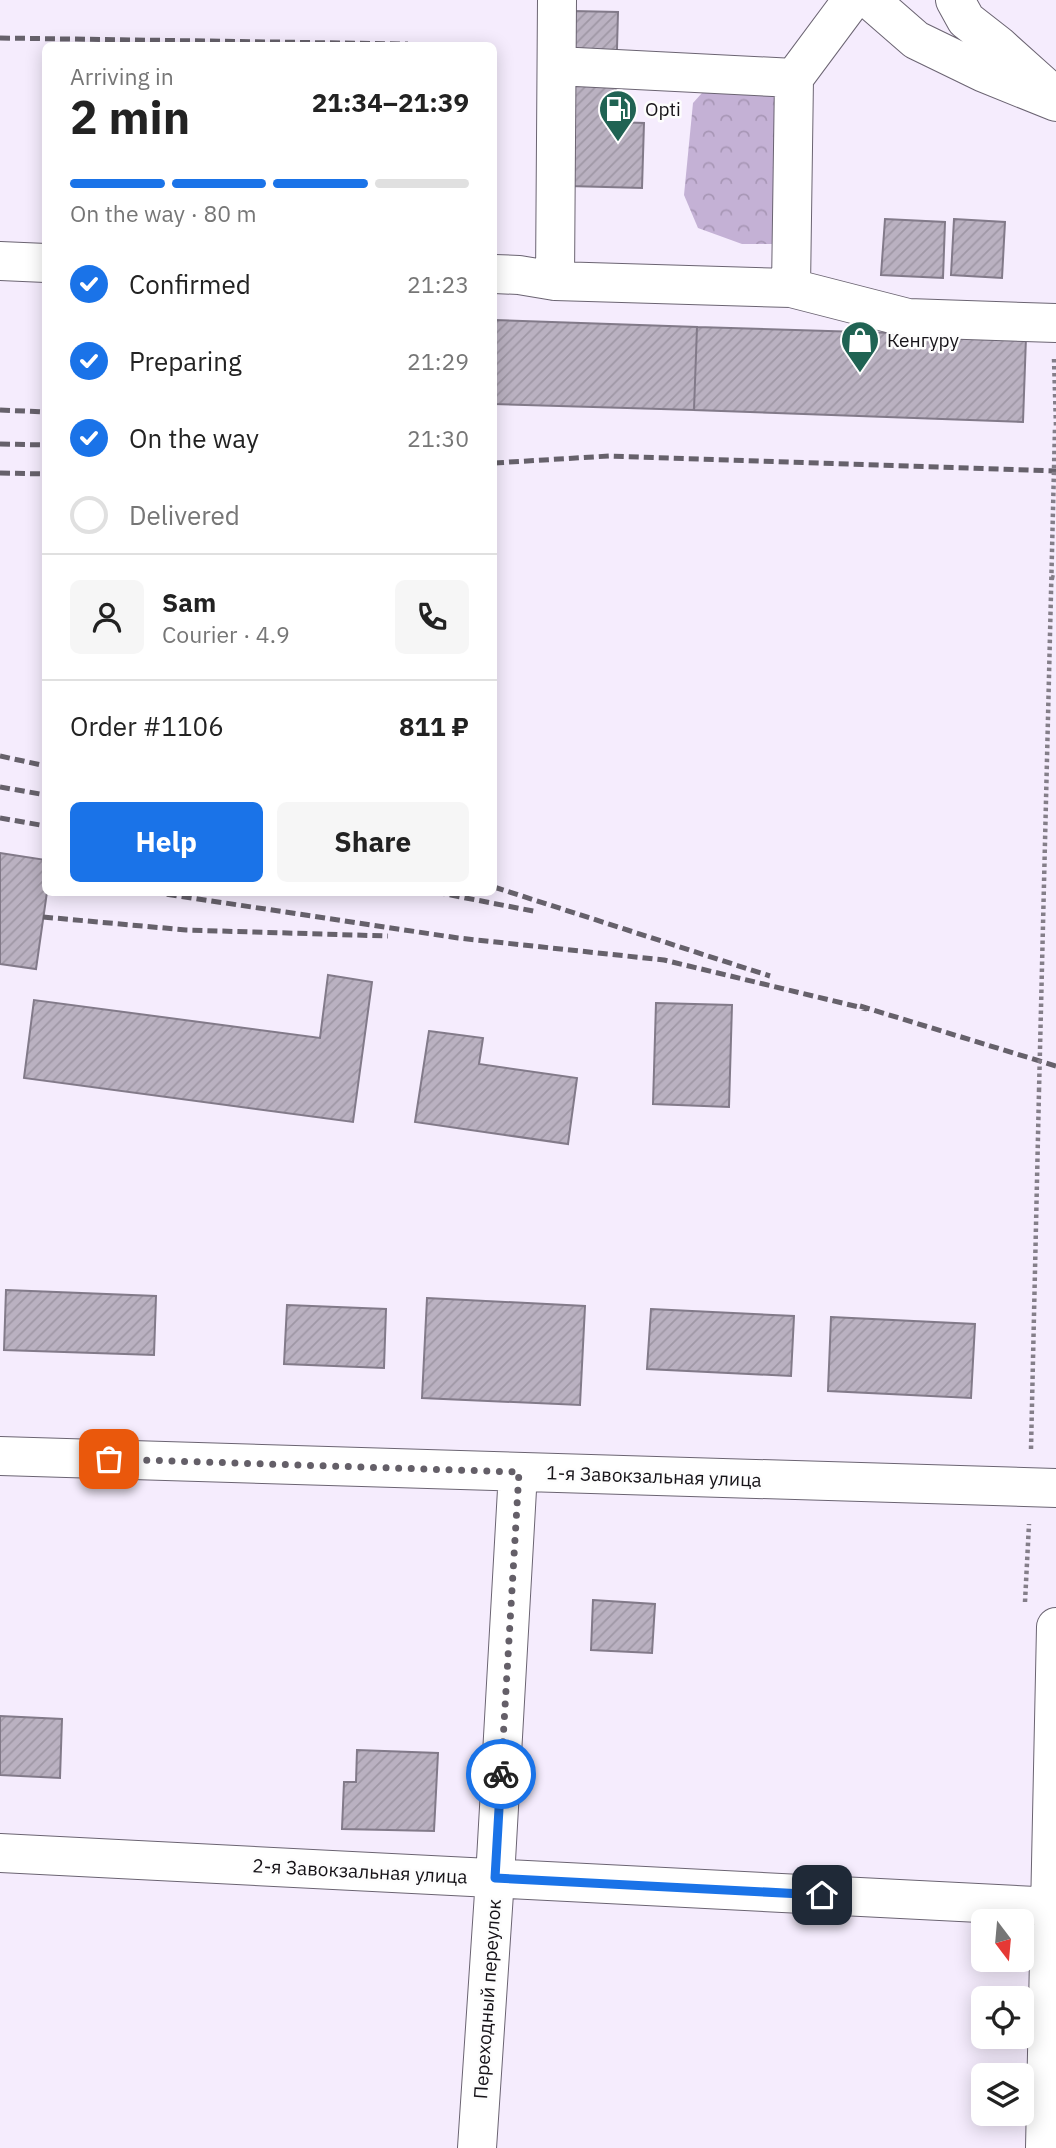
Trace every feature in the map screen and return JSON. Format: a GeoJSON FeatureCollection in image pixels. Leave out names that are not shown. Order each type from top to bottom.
{"type":"FeatureCollection","features":[{"type":"Feature","properties":{"kind":"street"},"geometry":{"type":"LineString","coordinates":[[555,281],[557,0]]}},
{"type":"Feature","properties":{"kind":"street"},"geometry":{"type":"LineString","coordinates":[[791,288],[794,78],[852,0]]}},
{"type":"Feature","properties":{"kind":"street"},"geometry":{"type":"LineString","coordinates":[[870,0],[916,40],[984,73],[1056,100]]}},
{"type":"Feature","properties":{"kind":"street"},"geometry":{"type":"LineString","coordinates":[[955,0],[966,20],[998,45],[1056,100]]}},
{"type":"Feature","properties":{"kind":"street"},"geometry":{"type":"LineString","coordinates":[[556,66],[794,78]]}},
{"type":"Feature","properties":{"kind":"street"},"geometry":{"type":"LineString","coordinates":[[0,261],[42,263]]}},
{"type":"Feature","properties":{"kind":"street"},"geometry":{"type":"LineString","coordinates":[[497,274],[555,281],[791,288],[908,318],[1055,317]]}},
{"type":"Feature","properties":{"kind":"street","name":"1-я Завокзальная улица"},"geometry":{"type":"LineString","coordinates":[[0,1456],[1043,1488]]}},
{"type":"Feature","properties":{"kind":"street","name":"Переходный переулок"},"geometry":{"type":"LineString","coordinates":[[477,2148],[519,1472]]}},
{"type":"Feature","properties":{"kind":"street"},"geometry":{"type":"LineString","coordinates":[[1040,1619],[1053,1907],[1045,2148]]}},
{"type":"Feature","properties":{"kind":"street","name":"2-я Завокзальная улица"},"geometry":{"type":"LineString","coordinates":[[0,1853],[1053,1907]]}},
{"type":"Feature","properties":{"kind":"path"},"geometry":{"type":"LineString","coordinates":[[1040,1619],[1043,1488],[1035,1248],[1053,578],[1055,317]]}},
{"type":"Feature","properties":{"kind":"green space"},"geometry":{"type":"Polygon","coordinates":[[[727,65],[783,96],[787,244],[742,244],[698,228],[684,195],[693,103],[727,65]]]}},
{"type":"Feature","properties":{"kind":"building"},"geometry":{"type":"Polygon","coordinates":[[[573,11],[618,12],[615,122],[644,123],[642,188],[569,186],[573,11]]]}},
{"type":"Feature","properties":{"kind":"building"},"geometry":{"type":"Polygon","coordinates":[[[885,219],[945,222],[943,278],[881,275],[885,219]]]}},
{"type":"Feature","properties":{"kind":"building"},"geometry":{"type":"Polygon","coordinates":[[[954,219],[1005,222],[1002,278],[951,275],[954,219]]]}},
{"type":"Feature","properties":{"kind":"building"},"geometry":{"type":"Polygon","coordinates":[[[497,320],[697,327],[694,410],[497,404],[497,320]]]}},
{"type":"Feature","properties":{"kind":"building","name":"Кенгуру"},"geometry":{"type":"Polygon","coordinates":[[[697,327],[1026,337],[1023,422],[694,410],[697,327]]]}},
{"type":"Feature","properties":{"kind":"building"},"geometry":{"type":"Polygon","coordinates":[[[0,853],[42,859],[42,896],[46,896],[36,969],[0,964],[0,853]]]}},
{"type":"Feature","properties":{"kind":"building"},"geometry":{"type":"Polygon","coordinates":[[[328,975],[372,982],[353,1122],[24,1078],[34,1000],[320,1038],[328,975]]]}},
{"type":"Feature","properties":{"kind":"building"},"geometry":{"type":"Polygon","coordinates":[[[656,1003],[732,1005],[729,1107],[653,1104],[656,1003]]]}},
{"type":"Feature","properties":{"kind":"building"},"geometry":{"type":"Polygon","coordinates":[[[429,1031],[483,1038],[479,1064],[577,1078],[568,1144],[415,1122],[429,1031]]]}},
{"type":"Feature","properties":{"kind":"building"},"geometry":{"type":"Polygon","coordinates":[[[6,1290],[156,1296],[154,1355],[4,1350],[6,1290]]]}},
{"type":"Feature","properties":{"kind":"building"},"geometry":{"type":"Polygon","coordinates":[[[427,1298],[585,1306],[580,1405],[422,1398],[427,1298]]]}},
{"type":"Feature","properties":{"kind":"building"},"geometry":{"type":"Polygon","coordinates":[[[287,1305],[386,1309],[384,1368],[284,1364],[287,1305]]]}},
{"type":"Feature","properties":{"kind":"building"},"geometry":{"type":"Polygon","coordinates":[[[651,1309],[794,1316],[791,1376],[647,1369],[651,1309]]]}},
{"type":"Feature","properties":{"kind":"building"},"geometry":{"type":"Polygon","coordinates":[[[831,1317],[975,1324],[971,1398],[828,1391],[831,1317]]]}},
{"type":"Feature","properties":{"kind":"building"},"geometry":{"type":"Polygon","coordinates":[[[593,1600],[655,1604],[652,1653],[591,1650],[593,1600]]]}},
{"type":"Feature","properties":{"kind":"building"},"geometry":{"type":"Polygon","coordinates":[[[0,1716],[62,1719],[60,1778],[0,1775],[0,1716]]]}},
{"type":"Feature","properties":{"kind":"building"},"geometry":{"type":"Polygon","coordinates":[[[357,1750],[438,1753],[434,1831],[342,1829],[344,1782],[356,1782],[357,1750]]]}},
{"type":"Feature","properties":{"kind":"railway"},"geometry":{"type":"LineString","coordinates":[[0,38],[272,42]]}},
{"type":"Feature","properties":{"kind":"railway"},"geometry":{"type":"LineString","coordinates":[[0,410],[42,412]]}},
{"type":"Feature","properties":{"kind":"railway"},"geometry":{"type":"LineString","coordinates":[[0,444],[42,445]]}},
{"type":"Feature","properties":{"kind":"railway"},"geometry":{"type":"LineString","coordinates":[[497,463],[609,456],[1056,471]]}},
{"type":"Feature","properties":{"kind":"railway"},"geometry":{"type":"LineString","coordinates":[[0,473],[42,474]]}},
{"type":"Feature","properties":{"kind":"railway"},"geometry":{"type":"LineString","coordinates":[[0,756],[42,765]]}},
{"type":"Feature","properties":{"kind":"railway"},"geometry":{"type":"LineString","coordinates":[[0,787],[42,794]]}},
{"type":"Feature","properties":{"kind":"railway"},"geometry":{"type":"LineString","coordinates":[[0,818],[42,825]]}},
{"type":"Feature","properties":{"kind":"railway"},"geometry":{"type":"LineString","coordinates":[[497,888],[770,976]]}},
{"type":"Feature","properties":{"kind":"railway"},"geometry":{"type":"LineString","coordinates":[[179,896],[458,938],[664,960],[867,1009]]}},
{"type":"Feature","properties":{"kind":"railway"},"geometry":{"type":"LineString","coordinates":[[456,896],[538,912]]}},
{"type":"Feature","properties":{"kind":"railway"},"geometry":{"type":"LineString","coordinates":[[43,917],[186,930],[388,936]]}},
{"type":"Feature","properties":{"kind":"railway"},"geometry":{"type":"LineString","coordinates":[[860,1006],[1056,1066]]}},
{"type":"Feature","properties":{"kind":"way so far"},"geometry":{"type":"LineString","coordinates":[[109,1459],[519,1472],[501,1774]]}},
{"type":"Feature","properties":{"kind":"place","name":"Opti"},"geometry":{"type":"Point","coordinates":[618,143]}},
{"type":"Feature","properties":{"kind":"place","name":"Кенгуру"},"geometry":{"type":"Point","coordinates":[860,374]}},
{"type":"Feature","properties":{"kind":"route"},"geometry":{"type":"LineString","coordinates":[[501,1774],[495,1878],[822,1895]]}}]}
